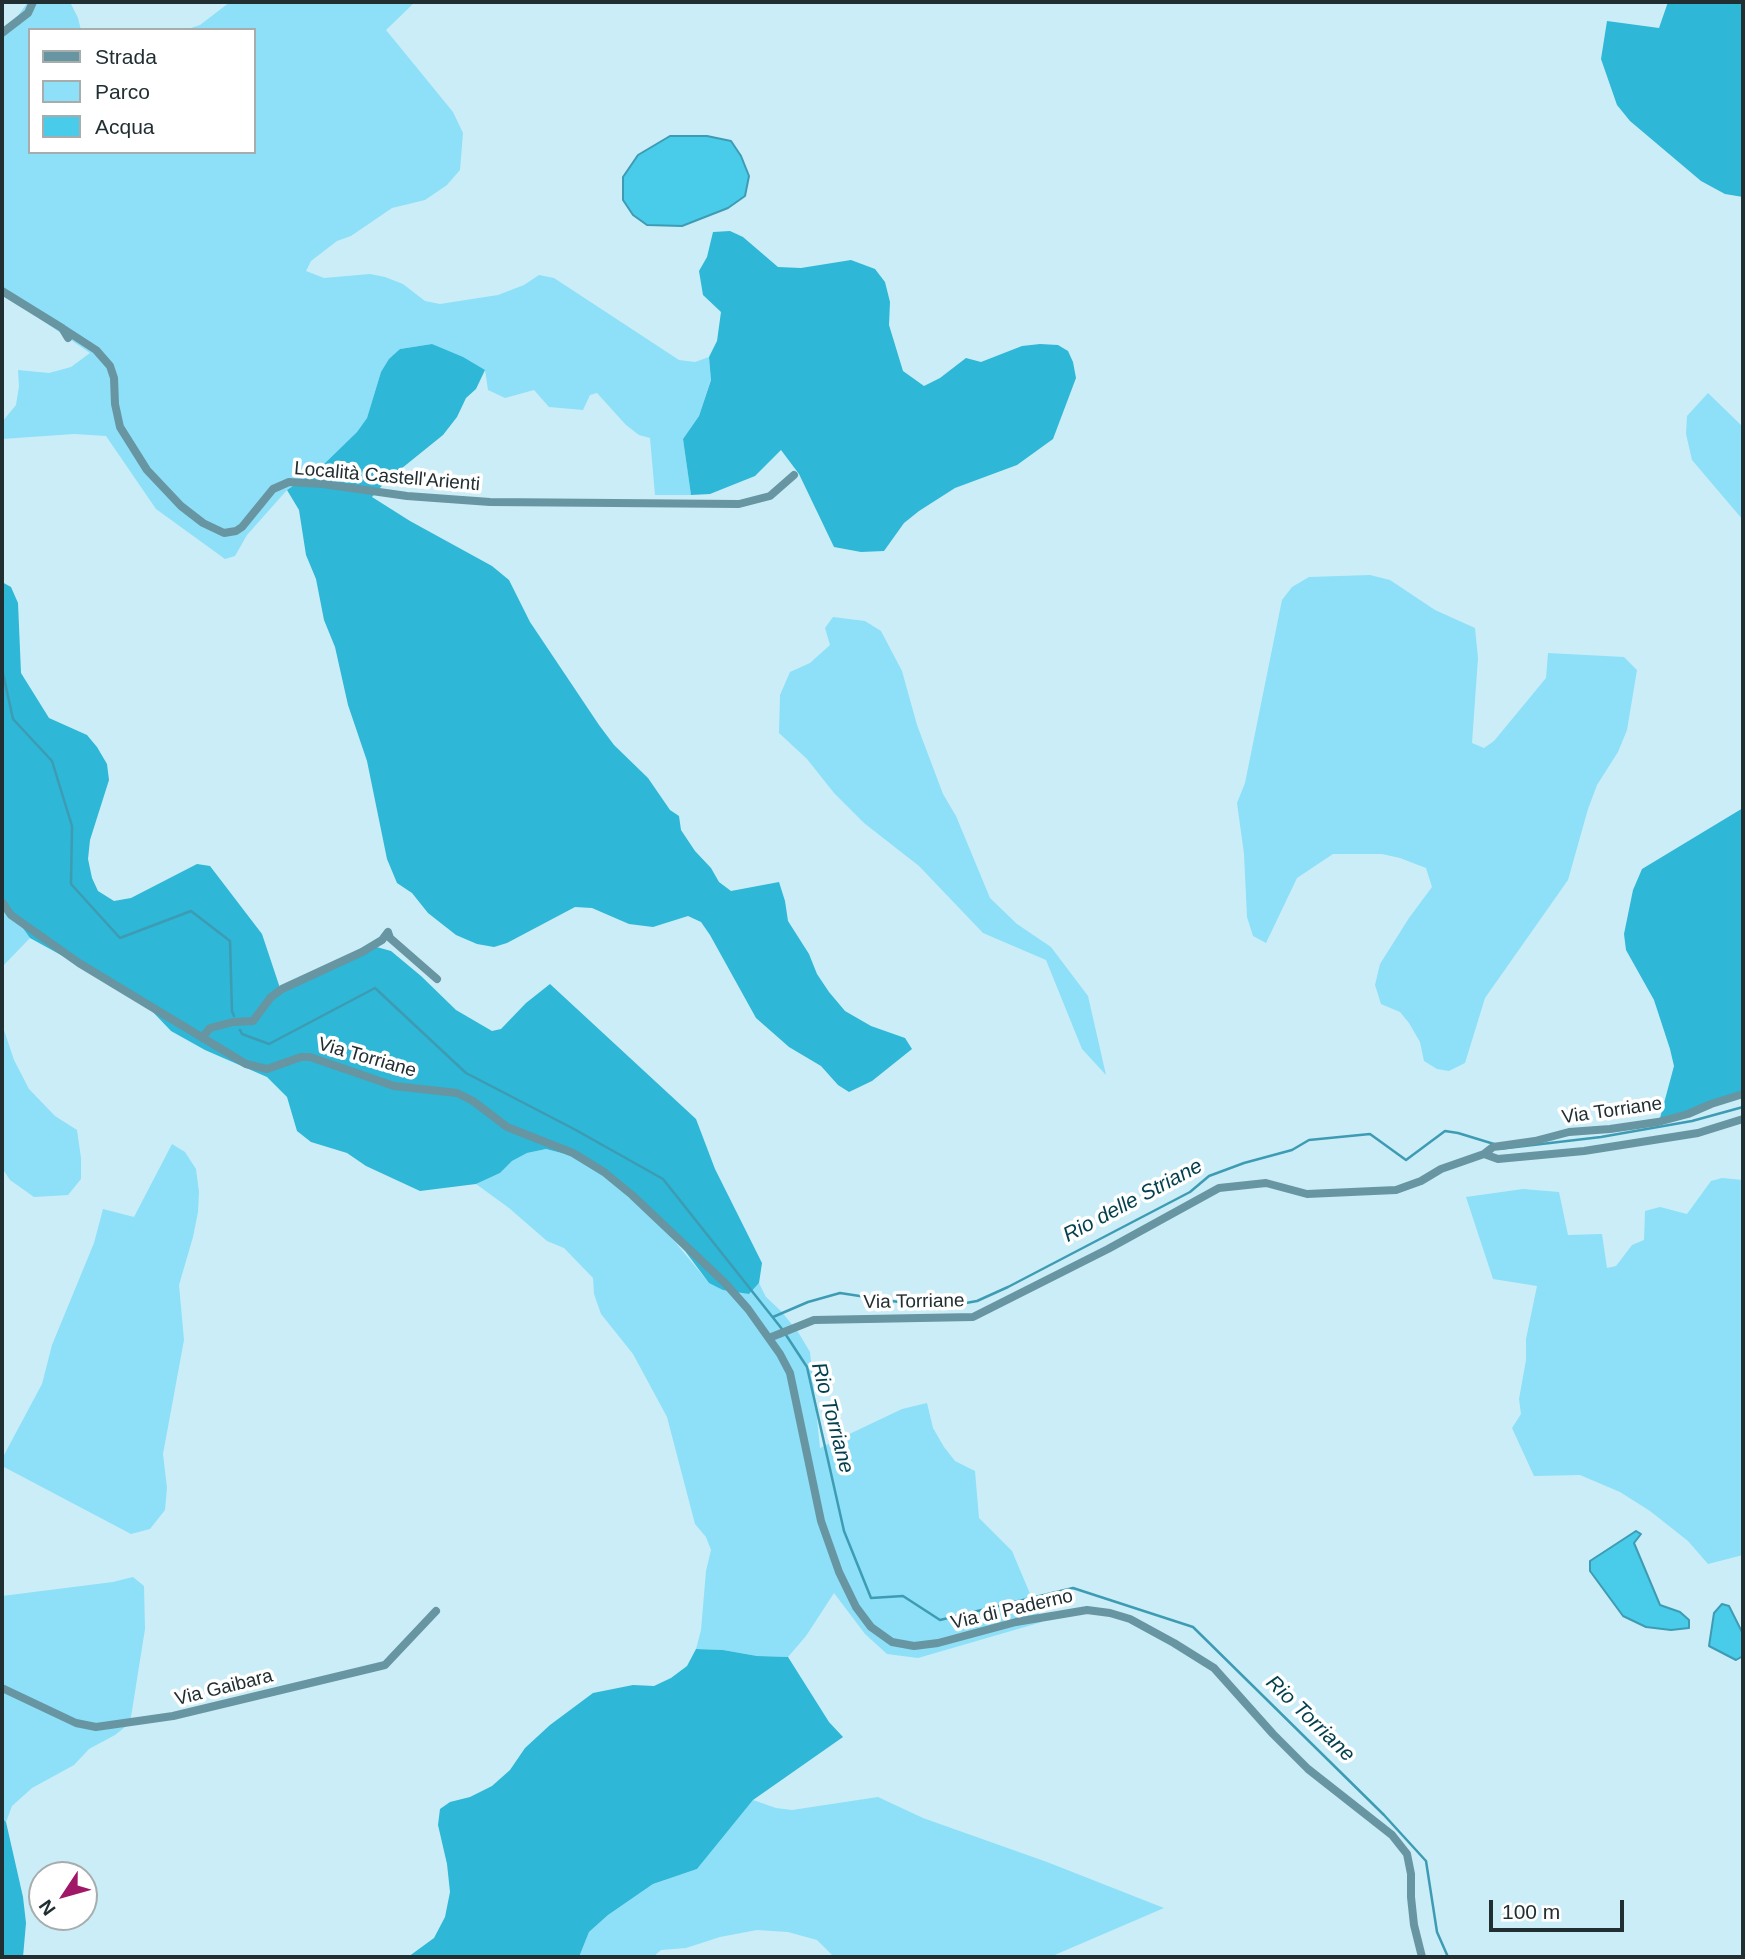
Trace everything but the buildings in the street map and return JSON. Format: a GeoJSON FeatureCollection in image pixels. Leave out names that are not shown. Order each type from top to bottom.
{"type":"FeatureCollection","features":[{"type":"Feature","properties":{"kind":"street"},"geometry":{"type":"LineString","coordinates":[[2,33],[28,13],[33,2]]}},
{"type":"Feature","properties":{"kind":"street"},"geometry":{"type":"LineString","coordinates":[[2,291],[62,328],[68,338]]}},
{"type":"Feature","properties":{"kind":"street","name":"Località Castell'Arienti"},"geometry":{"type":"LineString","coordinates":[[62,328],[96,350],[110,366],[120,427],[146,470],[181,506],[203,523],[224,533],[230,534],[242,527],[273,489],[289,482],[407,496],[490,502],[729,504],[748,503],[770,496],[794,475]]}},
{"type":"Feature","properties":{"kind":"street","name":"Via Torriane"},"geometry":{"type":"LineString","coordinates":[[2,902],[12,915],[79,963],[256,1068],[272,1068],[301,1057],[310,1057],[402,1088],[457,1093],[473,1101],[507,1127],[573,1153],[623,1187],[725,1283],[774,1336],[790,1373]]}},
{"type":"Feature","properties":{"kind":"street"},"geometry":{"type":"LineString","coordinates":[[202,1038],[210,1028],[233,1022],[248,1022],[256,1018],[271,997],[282,989],[362,952],[382,940],[388,932],[390,938],[437,979]]}},
{"type":"Feature","properties":{"kind":"street","name":"Via Torriane"},"geometry":{"type":"LineString","coordinates":[[774,1336],[814,1320],[974,1317],[1108,1249],[1219,1188],[1266,1183],[1307,1194],[1396,1190],[1421,1181],[1441,1169],[1484,1154],[1497,1146],[1535,1141],[1569,1132],[1658,1122],[1743,1094]]}},
{"type":"Feature","properties":{"kind":"street","name":"Via Torriane"},"geometry":{"type":"LineString","coordinates":[[1484,1154],[1498,1159],[1584,1152],[1698,1133],[1743,1119]]}},
{"type":"Feature","properties":{"kind":"street","name":"Via di Paderno"},"geometry":{"type":"LineString","coordinates":[[790,1373],[821,1521],[839,1573],[856,1607],[871,1627],[892,1642],[914,1646],[938,1643],[1016,1622],[1087,1610],[1130,1619],[1174,1643],[1214,1668],[1308,1769],[1392,1835],[1407,1854],[1414,1925],[1422,1957]]}},
{"type":"Feature","properties":{"kind":"street","name":"Via Gaibara"},"geometry":{"type":"LineString","coordinates":[[2,1688],[76,1723],[96,1727],[173,1716],[385,1665],[436,1611]]}},
{"type":"Feature","properties":{"kind":"green space"},"geometry":{"type":"Polygon","coordinates":[[[28,2],[70,2],[80,28],[28,28],[28,154],[256,154],[256,28],[191,28],[200,25],[230,2],[415,2],[386,30],[453,112],[463,133],[460,170],[447,185],[425,200],[392,208],[351,236],[337,241],[311,261],[306,271],[324,278],[370,274],[385,277],[403,284],[425,301],[440,304],[498,295],[524,285],[539,275],[554,278],[679,360],[695,362],[709,357],[711,379],[699,416],[683,439],[691,495],[655,495],[650,438],[639,435],[626,425],[597,393],[590,395],[583,410],[549,407],[534,390],[505,398],[488,390],[485,370],[432,344],[400,349],[381,372],[367,418],[357,432],[321,467],[287,490],[247,535],[235,556],[225,559],[156,509],[106,436],[74,434],[2,439],[2,422],[16,405],[18,370],[49,373],[71,367],[90,353],[2,293],[2,29],[14,21],[28,2]]]}},
{"type":"Feature","properties":{"kind":"green space"},"geometry":{"type":"Polygon","coordinates":[[[1708,393],[1743,427],[1743,520],[1692,460],[1686,434],[1687,416],[1708,393]]]}},
{"type":"Feature","properties":{"kind":"green space"},"geometry":{"type":"Polygon","coordinates":[[[1370,575],[1390,580],[1435,610],[1475,628],[1478,658],[1472,743],[1484,748],[1494,741],[1546,678],[1548,653],[1624,657],[1637,670],[1627,730],[1618,752],[1597,785],[1568,880],[1485,998],[1465,1063],[1449,1071],[1437,1069],[1424,1061],[1420,1042],[1409,1023],[1400,1012],[1381,1004],[1375,985],[1380,964],[1432,887],[1426,868],[1382,854],[1333,854],[1297,878],[1266,943],[1253,936],[1247,917],[1244,854],[1237,803],[1245,783],[1282,600],[1292,587],[1309,577],[1370,575]]]}},
{"type":"Feature","properties":{"kind":"green space"},"geometry":{"type":"Polygon","coordinates":[[[833,617],[865,621],[881,631],[902,671],[917,725],[943,794],[956,816],[990,898],[1017,924],[1051,947],[1088,996],[1106,1075],[1082,1049],[1046,960],[983,933],[919,866],[864,823],[834,793],[807,759],[779,733],[780,695],[790,672],[810,663],[830,645],[825,628],[833,617]]]}},
{"type":"Feature","properties":{"kind":"green space"},"geometry":{"type":"Polygon","coordinates":[[[2,899],[30,938],[2,967],[2,899]]]}},
{"type":"Feature","properties":{"kind":"green space"},"geometry":{"type":"Polygon","coordinates":[[[2,1024],[14,1060],[29,1089],[55,1116],[77,1130],[81,1179],[68,1195],[34,1197],[10,1180],[2,1168],[2,1024]]]}},
{"type":"Feature","properties":{"kind":"green space"},"geometry":{"type":"Polygon","coordinates":[[[172,1144],[185,1152],[196,1169],[198,1212],[179,1285],[184,1340],[163,1454],[167,1488],[165,1510],[150,1529],[131,1534],[4,1467],[4,1455],[42,1384],[52,1345],[94,1243],[103,1209],[134,1217],[172,1144]]]}},
{"type":"Feature","properties":{"kind":"green space"},"geometry":{"type":"Polygon","coordinates":[[[546,1149],[573,1156],[596,1168],[667,1232],[709,1283],[749,1294],[759,1283],[766,1297],[798,1332],[810,1352],[820,1448],[902,1409],[927,1403],[933,1428],[944,1447],[955,1461],[975,1471],[979,1518],[1012,1551],[1042,1622],[918,1658],[887,1654],[865,1634],[834,1593],[806,1636],[788,1657],[696,1649],[711,1550],[706,1537],[695,1524],[667,1417],[633,1354],[601,1314],[594,1294],[593,1278],[564,1248],[547,1241],[476,1184],[500,1173],[512,1161],[527,1153],[546,1149]]]}},
{"type":"Feature","properties":{"kind":"green space"},"geometry":{"type":"Polygon","coordinates":[[[1722,1178],[1743,1180],[1743,1555],[1708,1564],[1688,1541],[1650,1511],[1620,1492],[1580,1475],[1534,1476],[1512,1428],[1521,1414],[1519,1399],[1526,1360],[1526,1339],[1537,1286],[1493,1279],[1466,1197],[1523,1189],[1559,1192],[1568,1235],[1602,1234],[1607,1268],[1616,1266],[1632,1245],[1644,1240],[1645,1211],[1660,1207],[1687,1214],[1711,1181],[1722,1178]]]}},
{"type":"Feature","properties":{"kind":"green space"},"geometry":{"type":"Polygon","coordinates":[[[133,1577],[144,1586],[145,1629],[130,1723],[115,1735],[89,1749],[74,1765],[32,1788],[12,1806],[6,1822],[2,1818],[2,1596],[133,1577]]]}},
{"type":"Feature","properties":{"kind":"green space"},"geometry":{"type":"Polygon","coordinates":[[[878,1797],[923,1818],[1047,1862],[1164,1908],[1050,1957],[834,1957],[817,1940],[788,1932],[757,1930],[720,1937],[686,1948],[661,1950],[653,1957],[579,1957],[589,1932],[608,1915],[653,1884],[697,1869],[753,1800],[792,1810],[878,1797]]]}},
{"type":"Feature","properties":{"kind":"shaded area"},"geometry":{"type":"Polygon","coordinates":[[[1668,2],[1743,2],[1743,197],[1725,194],[1701,181],[1630,121],[1617,105],[1601,59],[1607,21],[1659,28],[1668,2]]]}},
{"type":"Feature","properties":{"kind":"shaded area"},"geometry":{"type":"Polygon","coordinates":[[[730,231],[743,237],[778,267],[801,268],[851,260],[875,269],[885,282],[890,302],[889,325],[903,371],[924,386],[940,378],[966,358],[981,362],[1022,346],[1040,344],[1058,345],[1068,351],[1076,378],[1053,439],[1017,465],[955,488],[919,511],[904,523],[884,551],[861,552],[834,547],[799,474],[781,450],[755,476],[710,494],[691,495],[683,439],[699,416],[711,380],[709,357],[717,341],[721,312],[703,295],[699,271],[707,257],[713,232],[730,231]]]}},
{"type":"Feature","properties":{"kind":"shaded area"},"geometry":{"type":"Polygon","coordinates":[[[432,344],[485,370],[476,389],[466,398],[457,417],[443,435],[386,481],[372,497],[492,566],[509,580],[530,622],[599,725],[614,745],[648,778],[670,810],[679,816],[681,830],[719,882],[731,891],[779,882],[788,921],[829,992],[845,1011],[871,1026],[905,1038],[912,1049],[872,1081],[849,1092],[838,1085],[821,1066],[789,1047],[756,1018],[710,935],[701,922],[688,916],[653,927],[629,924],[592,908],[575,907],[507,943],[494,947],[477,944],[456,935],[428,913],[412,893],[397,883],[387,859],[367,761],[348,705],[335,647],[324,620],[316,579],[306,555],[299,510],[287,490],[321,467],[357,432],[367,418],[381,372],[389,359],[400,349],[432,344]]]}},
{"type":"Feature","properties":{"kind":"shaded area"},"geometry":{"type":"Polygon","coordinates":[[[2,582],[11,587],[18,603],[21,673],[49,718],[87,735],[107,764],[109,780],[90,840],[88,859],[98,891],[114,901],[131,898],[197,864],[210,866],[262,934],[280,988],[373,946],[391,951],[456,1010],[492,1031],[501,1029],[526,1003],[550,984],[696,1119],[715,1169],[762,1263],[759,1283],[749,1294],[723,1290],[709,1283],[685,1251],[620,1184],[573,1156],[546,1149],[527,1153],[512,1161],[500,1173],[476,1184],[420,1191],[366,1166],[347,1153],[311,1142],[297,1131],[287,1097],[267,1077],[205,1050],[171,1031],[152,1011],[30,938],[2,899],[2,582]]]}},
{"type":"Feature","properties":{"kind":"shaded area"},"geometry":{"type":"Polygon","coordinates":[[[1743,808],[1743,1096],[1660,1118],[1674,1066],[1654,1000],[1626,950],[1624,934],[1633,890],[1642,869],[1743,808]]]}},
{"type":"Feature","properties":{"kind":"shaded area"},"geometry":{"type":"Polygon","coordinates":[[[696,1649],[788,1657],[829,1722],[843,1737],[753,1800],[697,1869],[653,1884],[608,1915],[589,1932],[579,1957],[408,1957],[434,1938],[445,1917],[450,1892],[438,1825],[440,1809],[450,1802],[470,1797],[492,1786],[510,1770],[525,1748],[550,1725],[593,1693],[633,1685],[654,1686],[687,1666],[696,1649]]]}},
{"type":"Feature","properties":{"kind":"shaded area"},"geometry":{"type":"Polygon","coordinates":[[[2,1818],[6,1822],[23,1897],[26,1923],[23,1957],[2,1957],[2,1818]]]}},
{"type":"Feature","properties":{"kind":"water"},"geometry":{"type":"Polygon","coordinates":[[[670,136],[707,136],[731,141],[749,176],[745,196],[728,208],[682,226],[647,225],[633,215],[623,200],[623,177],[638,155],[670,136]]]}},
{"type":"Feature","properties":{"kind":"water"},"geometry":{"type":"Polygon","coordinates":[[[1636,1531],[1641,1534],[1634,1543],[1660,1605],[1680,1612],[1689,1620],[1689,1628],[1671,1630],[1646,1627],[1623,1616],[1590,1571],[1590,1561],[1636,1531]]]}},
{"type":"Feature","properties":{"kind":"water"},"geometry":{"type":"Polygon","coordinates":[[[1722,1604],[1729,1606],[1743,1634],[1743,1656],[1736,1660],[1709,1646],[1714,1613],[1722,1604]]]}},
{"type":"Feature","properties":{"kind":"waterway","name":"Rio Torriane"},"geometry":{"type":"LineString","coordinates":[[2,669],[13,719],[52,761],[72,826],[71,884],[120,938],[191,911],[230,941],[234,1016]]}},
{"type":"Feature","properties":{"kind":"waterway","name":"Rio Torriane"},"geometry":{"type":"LineString","coordinates":[[240,1030],[242,1034],[269,1044],[375,988],[466,1073],[663,1179],[782,1329]]}},
{"type":"Feature","properties":{"kind":"waterway","name":"Rio delle Striane"},"geometry":{"type":"LineString","coordinates":[[1499,1149],[1601,1137],[1692,1121],[1743,1107]]}},
{"type":"Feature","properties":{"kind":"waterway","name":"Rio delle Striane"},"geometry":{"type":"LineString","coordinates":[[773,1317],[808,1302],[840,1293],[938,1308],[977,1301],[1190,1192],[1209,1176],[1292,1150],[1309,1140],[1370,1134],[1406,1160],[1445,1131],[1494,1144]]}},
{"type":"Feature","properties":{"kind":"waterway","name":"Rio Torriane"},"geometry":{"type":"LineString","coordinates":[[786,1335],[807,1367],[844,1531],[871,1598],[903,1596],[940,1620],[1073,1588],[1193,1627],[1384,1815],[1426,1861],[1437,1932],[1448,1957]]}}]}
